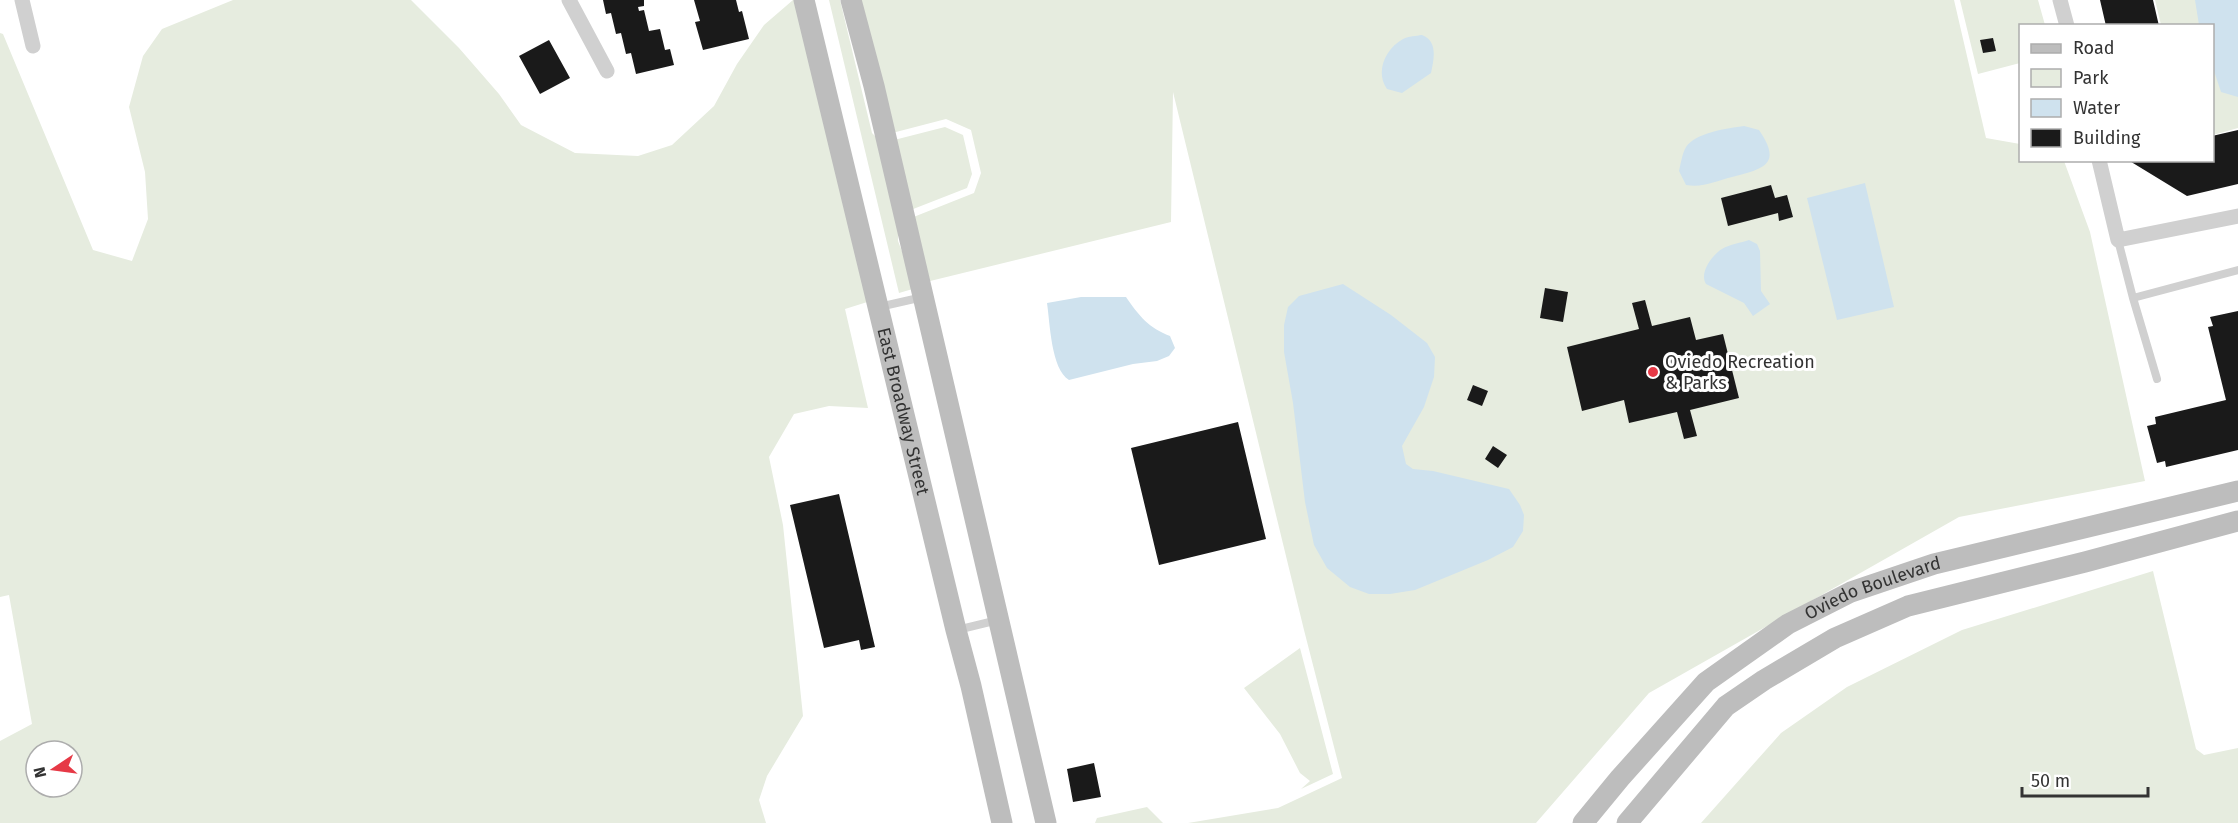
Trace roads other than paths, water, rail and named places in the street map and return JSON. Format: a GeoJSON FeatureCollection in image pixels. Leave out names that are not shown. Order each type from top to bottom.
{"type":"FeatureCollection","features":[{"type":"Feature","properties":{"kind":"main road","name":"East Broadway Street"},"geometry":{"type":"LineString","coordinates":[[804,0],[971,686],[1002,823]]}},
{"type":"Feature","properties":{"kind":"main road"},"geometry":{"type":"LineString","coordinates":[[852,0],[1046,823]]}},
{"type":"Feature","properties":{"kind":"main road","name":"Oviedo Boulevard"},"geometry":{"type":"LineString","coordinates":[[1583,823],[1706,682],[1788,624],[1851,592],[1934,564],[2238,491]]}},
{"type":"Feature","properties":{"kind":"main road","name":"Oviedo Boulevard"},"geometry":{"type":"LineString","coordinates":[[1627,823],[1726,706],[1835,638],[1908,606],[2238,521]]}},
{"type":"Feature","properties":{"kind":"street"},"geometry":{"type":"LineString","coordinates":[[22,0],[33,46]]}},
{"type":"Feature","properties":{"kind":"street"},"geometry":{"type":"LineString","coordinates":[[569,0],[607,71]]}},
{"type":"Feature","properties":{"kind":"street"},"geometry":{"type":"LineString","coordinates":[[2060,0],[2066,24]]}},
{"type":"Feature","properties":{"kind":"street"},"geometry":{"type":"LineString","coordinates":[[2099,162],[2118,240],[2238,216]]}},
{"type":"Feature","properties":{"kind":"lane"},"geometry":{"type":"LineString","coordinates":[[2118,240],[2157,379]]}},
{"type":"Feature","properties":{"kind":"lane"},"geometry":{"type":"LineString","coordinates":[[2133,298],[2238,270]]}},
{"type":"Feature","properties":{"kind":"lane"},"geometry":{"type":"LineString","coordinates":[[878,308],[923,297]]}},
{"type":"Feature","properties":{"kind":"lane"},"geometry":{"type":"LineString","coordinates":[[956,630],[999,619]]}},
{"type":"Feature","properties":{"kind":"water"},"geometry":{"type":"Polygon","coordinates":[[[2195,0],[2238,0],[2238,97],[2221,92],[2214,71],[2214,24],[2199,24],[2195,0]]]}},
{"type":"Feature","properties":{"kind":"water"},"geometry":{"type":"Polygon","coordinates":[[[1422,35],[1433,46],[1431,73],[1402,93],[1387,89],[1382,68],[1387,55],[1403,39],[1422,35]]]}},
{"type":"Feature","properties":{"kind":"water"},"geometry":{"type":"Polygon","coordinates":[[[1744,126],[1759,130],[1766,142],[1769,158],[1766,164],[1753,171],[1709,184],[1686,185],[1679,171],[1686,147],[1690,142],[1712,132],[1744,126]]]}},
{"type":"Feature","properties":{"kind":"water"},"geometry":{"type":"Polygon","coordinates":[[[1865,183],[1894,307],[1837,320],[1807,198],[1865,183]]]}},
{"type":"Feature","properties":{"kind":"water"},"geometry":{"type":"Polygon","coordinates":[[[1749,240],[1757,244],[1760,251],[1761,291],[1770,304],[1753,316],[1744,303],[1706,284],[1704,280],[1705,270],[1718,252],[1728,246],[1749,240]]]}},
{"type":"Feature","properties":{"kind":"water"},"geometry":{"type":"Polygon","coordinates":[[[1343,284],[1391,315],[1427,343],[1435,357],[1434,377],[1424,407],[1402,446],[1406,464],[1413,469],[1433,471],[1509,489],[1524,515],[1523,531],[1513,547],[1488,560],[1415,590],[1390,594],[1369,594],[1350,587],[1327,568],[1314,545],[1305,502],[1293,403],[1284,352],[1284,325],[1288,307],[1299,296],[1343,284]]]}},
{"type":"Feature","properties":{"kind":"water"},"geometry":{"type":"Polygon","coordinates":[[[1081,297],[1126,297],[1145,321],[1170,336],[1175,348],[1169,356],[1157,361],[1133,364],[1069,380],[1058,366],[1055,356],[1047,303],[1081,297]]]}},
{"type":"Feature","properties":{"kind":"place","name":"Oviedo Recreation & Parks"},"geometry":{"type":"Point","coordinates":[1653,372]}}]}
